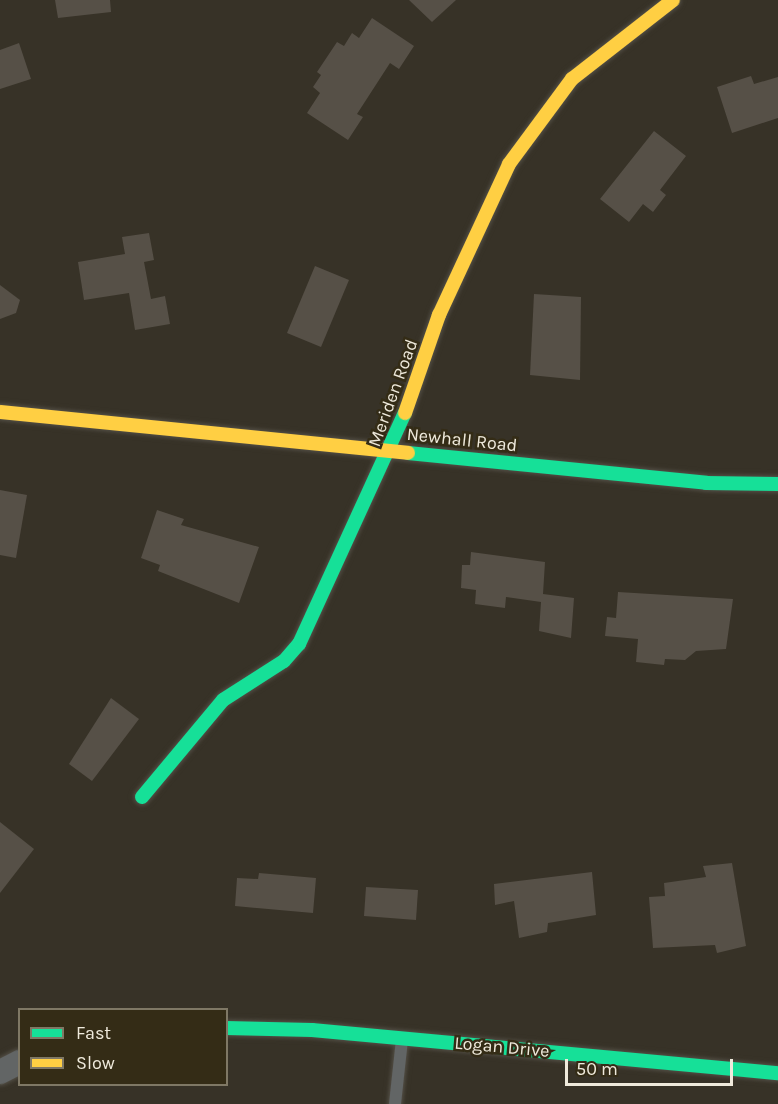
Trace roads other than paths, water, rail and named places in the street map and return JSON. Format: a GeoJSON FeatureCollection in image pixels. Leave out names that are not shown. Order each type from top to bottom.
{"type":"FeatureCollection","features":[{"type":"Feature","properties":{"kind":"street","name":"Meriden Road"},"geometry":{"type":"LineString","coordinates":[[142,797],[223,700],[284,661],[299,644],[392,451],[440,315],[509,164],[572,79],[673,0]]}},
{"type":"Feature","properties":{"kind":"street","name":"Newhall Road"},"geometry":{"type":"LineString","coordinates":[[0,412],[706,483],[778,484]]}},
{"type":"Feature","properties":{"kind":"street","name":"Logan Drive"},"geometry":{"type":"LineString","coordinates":[[228,1028],[402,1038],[778,1073]]}},
{"type":"Feature","properties":{"kind":"street"},"geometry":{"type":"LineString","coordinates":[[0,1072],[18,1063]]}},
{"type":"Feature","properties":{"kind":"lane"},"geometry":{"type":"LineString","coordinates":[[395,1104],[402,1038]]}}]}
